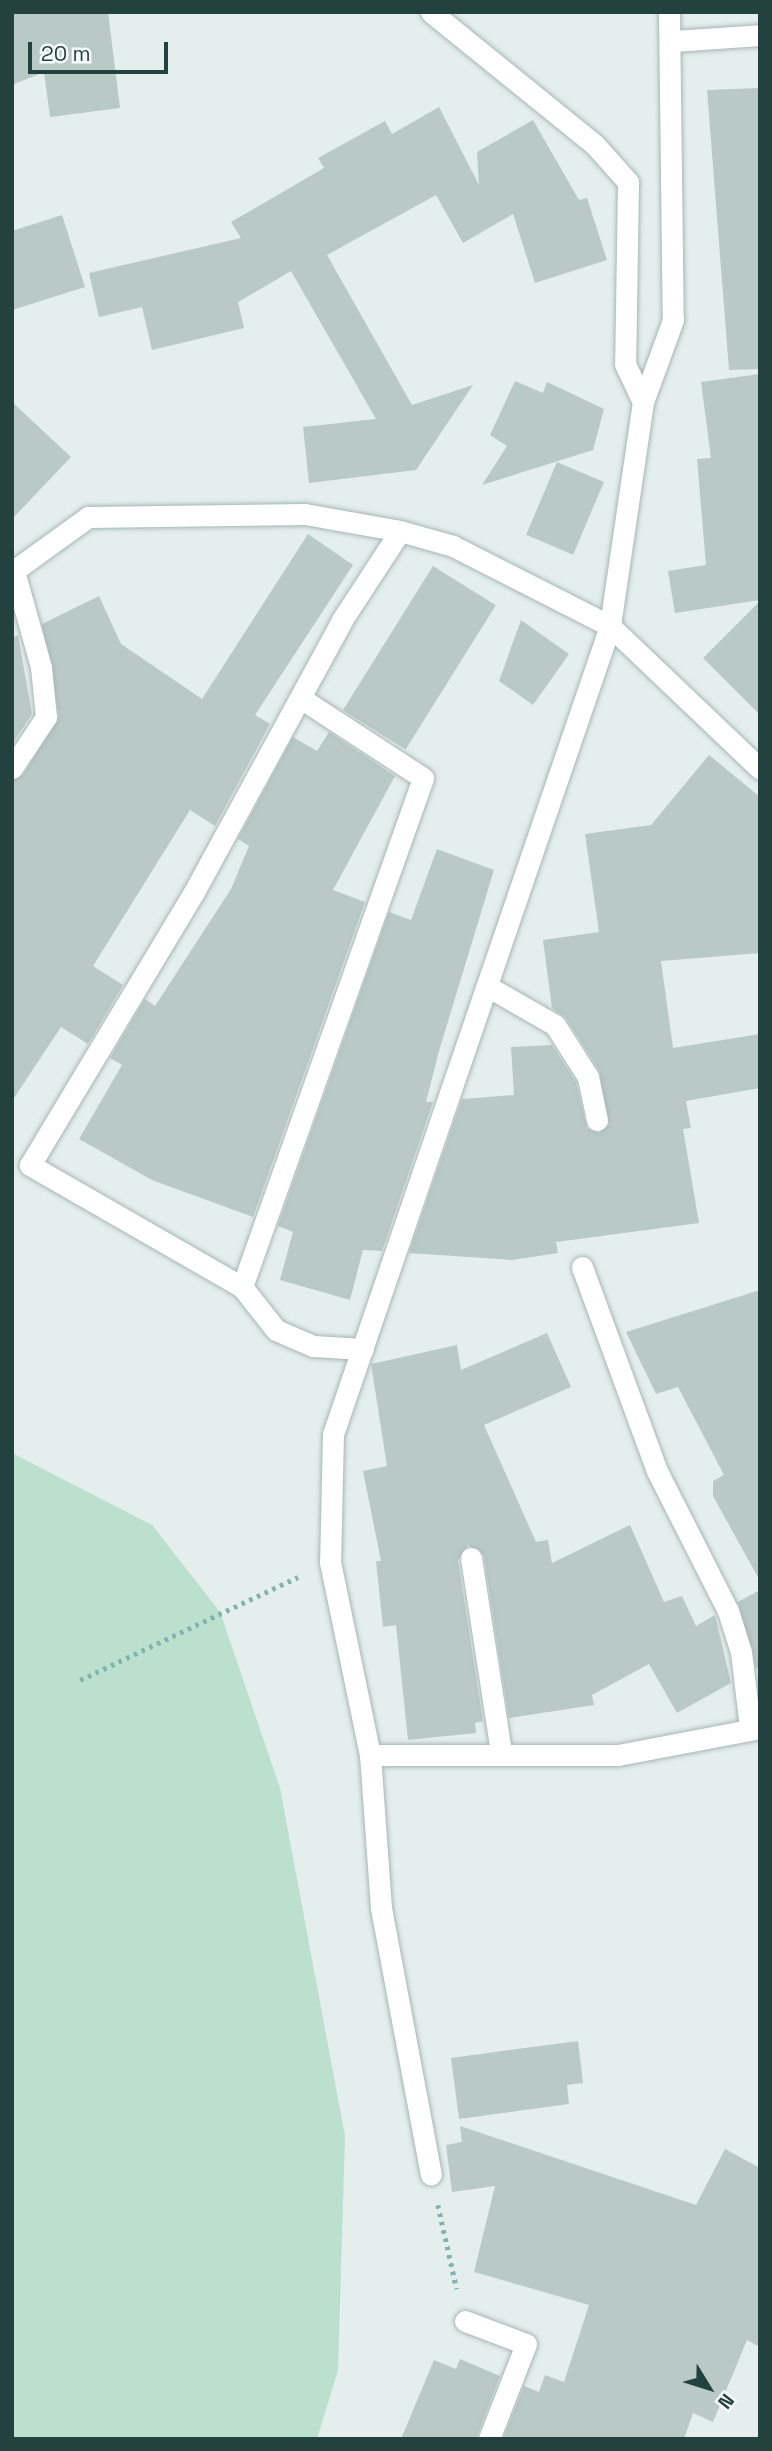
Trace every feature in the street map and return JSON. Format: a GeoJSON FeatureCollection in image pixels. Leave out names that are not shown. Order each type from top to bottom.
{"type":"FeatureCollection","features":[{"type":"Feature","properties":{"kind":"street"},"geometry":{"type":"LineString","coordinates":[[431,12],[595,145],[628,182],[625,364],[643,402]]}},
{"type":"Feature","properties":{"kind":"street"},"geometry":{"type":"LineString","coordinates":[[431,2174],[381,1908],[370,1755],[330,1562],[333,1434],[363,1349],[366,1323],[487,986],[611,626],[643,402],[673,320],[673,41],[668,12]]}},
{"type":"Feature","properties":{"kind":"street"},"geometry":{"type":"LineString","coordinates":[[673,41],[760,35]]}},
{"type":"Feature","properties":{"kind":"street"},"geometry":{"type":"LineString","coordinates":[[12,768],[46,717],[41,667],[13,572],[88,517],[305,514],[400,531],[453,546],[611,626],[760,769]]}},
{"type":"Feature","properties":{"kind":"street"},"geometry":{"type":"LineString","coordinates":[[363,1349],[313,1346],[276,1330],[242,1287],[30,1165],[400,531]]}},
{"type":"Feature","properties":{"kind":"street"},"geometry":{"type":"LineString","coordinates":[[242,1287],[423,778],[302,699]]}},
{"type":"Feature","properties":{"kind":"street"},"geometry":{"type":"LineString","coordinates":[[487,986],[555,1025],[588,1077],[597,1121]]}},
{"type":"Feature","properties":{"kind":"street"},"geometry":{"type":"LineString","coordinates":[[370,1755],[501,1752],[618,1755],[755,1728],[741,1652],[728,1611],[657,1471],[582,1267]]}},
{"type":"Feature","properties":{"kind":"street"},"geometry":{"type":"LineString","coordinates":[[471,1558],[501,1752]]}},
{"type":"Feature","properties":{"kind":"street"},"geometry":{"type":"LineString","coordinates":[[465,2321],[526,2344],[489,2439]]}},
{"type":"Feature","properties":{"kind":"path"},"geometry":{"type":"LineString","coordinates":[[79,1680],[330,1562]]}},
{"type":"Feature","properties":{"kind":"path"},"geometry":{"type":"LineString","coordinates":[[431,2174],[465,2321]]}},
{"type":"Feature","properties":{"kind":"green space"},"geometry":{"type":"Polygon","coordinates":[[[12,1453],[152,1525],[220,1612],[280,1788],[345,2136],[338,2370],[317,2439],[12,2439],[12,1453]]]}},
{"type":"Feature","properties":{"kind":"building"},"geometry":{"type":"Polygon","coordinates":[[[12,12],[108,12],[120,108],[50,117],[44,72],[12,85],[12,12]]]}},
{"type":"Feature","properties":{"kind":"building"},"geometry":{"type":"Polygon","coordinates":[[[760,88],[760,369],[729,370],[707,90],[760,88]]]}},
{"type":"Feature","properties":{"kind":"building"},"geometry":{"type":"Polygon","coordinates":[[[439,107],[479,185],[477,152],[533,120],[579,200],[587,198],[607,260],[535,283],[513,214],[463,243],[436,195],[327,255],[412,405],[473,385],[416,470],[309,483],[303,427],[376,419],[291,271],[238,302],[244,328],[152,350],[142,307],[99,317],[89,273],[241,238],[231,222],[324,168],[318,158],[385,121],[392,134],[439,107]]]}},
{"type":"Feature","properties":{"kind":"building"},"geometry":{"type":"Polygon","coordinates":[[[62,215],[85,287],[12,310],[12,231],[62,215]]]}},
{"type":"Feature","properties":{"kind":"building"},"geometry":{"type":"Polygon","coordinates":[[[760,374],[760,600],[675,613],[668,571],[706,565],[697,459],[711,458],[701,382],[760,374]]]}},
{"type":"Feature","properties":{"kind":"building"},"geometry":{"type":"Polygon","coordinates":[[[515,381],[543,393],[547,382],[604,409],[593,450],[482,485],[507,446],[490,435],[515,381]]]}},
{"type":"Feature","properties":{"kind":"building"},"geometry":{"type":"Polygon","coordinates":[[[12,402],[71,457],[12,519],[12,402]]]}},
{"type":"Feature","properties":{"kind":"building"},"geometry":{"type":"Polygon","coordinates":[[[557,462],[604,482],[573,555],[526,535],[557,462]]]}},
{"type":"Feature","properties":{"kind":"building"},"geometry":{"type":"Polygon","coordinates":[[[308,534],[353,565],[255,715],[270,724],[215,826],[190,810],[93,966],[123,985],[88,1044],[61,1027],[12,1101],[12,781],[23,775],[59,716],[42,624],[99,596],[121,644],[202,699],[308,534]]]}},
{"type":"Feature","properties":{"kind":"building"},"geometry":{"type":"Polygon","coordinates":[[[433,566],[496,605],[406,749],[343,710],[433,566]]]}},
{"type":"Feature","properties":{"kind":"building"},"geometry":{"type":"Polygon","coordinates":[[[760,601],[760,715],[703,658],[760,601]]]}},
{"type":"Feature","properties":{"kind":"building"},"geometry":{"type":"Polygon","coordinates":[[[521,620],[569,654],[533,705],[499,681],[521,620]]]}},
{"type":"Feature","properties":{"kind":"building"},"geometry":{"type":"Polygon","coordinates":[[[18,635],[32,714],[12,744],[12,638],[18,635]]]}},
{"type":"Feature","properties":{"kind":"building"},"geometry":{"type":"Polygon","coordinates":[[[329,732],[395,776],[333,890],[365,902],[253,1217],[152,1180],[79,1139],[122,1065],[110,1058],[145,999],[155,1006],[231,889],[249,846],[238,839],[293,737],[317,751],[329,732]]]}},
{"type":"Feature","properties":{"kind":"building"},"geometry":{"type":"Polygon","coordinates":[[[709,755],[760,797],[760,953],[661,961],[673,1048],[760,1034],[760,1088],[686,1101],[691,1128],[683,1129],[699,1223],[556,1242],[558,1253],[512,1260],[409,1253],[462,1099],[514,1095],[511,1047],[552,1045],[576,1082],[587,1128],[599,1133],[609,1125],[599,1070],[566,1018],[552,1008],[543,940],[599,932],[585,834],[651,825],[709,755]]]}},
{"type":"Feature","properties":{"kind":"building"},"geometry":{"type":"Polygon","coordinates":[[[437,849],[494,870],[439,1051],[426,1102],[433,1102],[382,1251],[363,1250],[350,1300],[280,1280],[293,1232],[278,1226],[389,912],[411,920],[437,849]]]}},
{"type":"Feature","properties":{"kind":"building"},"geometry":{"type":"Polygon","coordinates":[[[760,1290],[760,1581],[713,1496],[713,1481],[724,1475],[678,1387],[656,1394],[626,1332],[760,1290]]]}},
{"type":"Feature","properties":{"kind":"building"},"geometry":{"type":"Polygon","coordinates":[[[547,1333],[571,1387],[484,1425],[536,1542],[548,1540],[552,1563],[630,1525],[664,1602],[682,1596],[696,1626],[715,1615],[731,1683],[677,1713],[649,1664],[592,1695],[594,1705],[509,1718],[484,1556],[468,1545],[458,1560],[483,1721],[475,1723],[476,1733],[408,1740],[396,1625],[383,1627],[376,1561],[381,1561],[363,1471],[387,1466],[371,1364],[457,1345],[461,1370],[547,1333]]]}},
{"type":"Feature","properties":{"kind":"building"},"geometry":{"type":"Polygon","coordinates":[[[760,1590],[760,1667],[756,1669],[738,1602],[760,1590]]]}},
{"type":"Feature","properties":{"kind":"building"},"geometry":{"type":"Polygon","coordinates":[[[578,2041],[583,2083],[567,2085],[569,2104],[459,2119],[451,2058],[578,2041]]]}},
{"type":"Feature","properties":{"kind":"building"},"geometry":{"type":"Polygon","coordinates":[[[460,2126],[696,2205],[725,2149],[760,2168],[760,2347],[747,2340],[713,2422],[693,2413],[684,2439],[503,2439],[524,2386],[539,2392],[545,2375],[564,2382],[589,2305],[474,2272],[495,2186],[452,2192],[446,2145],[462,2142],[460,2126]]]}},
{"type":"Feature","properties":{"kind":"building"},"geometry":{"type":"Polygon","coordinates":[[[460,2359],[500,2376],[476,2439],[401,2439],[434,2360],[456,2369],[460,2359]]]}}]}
